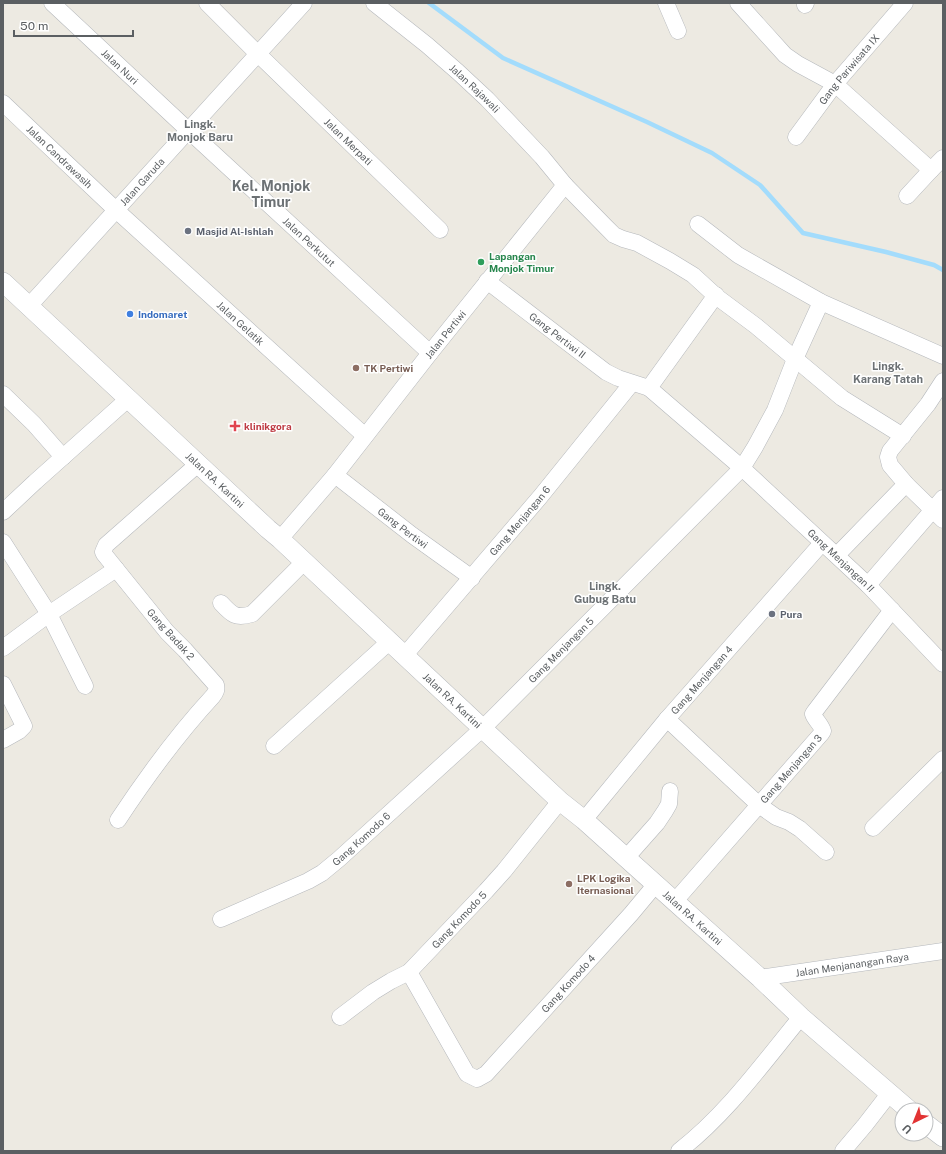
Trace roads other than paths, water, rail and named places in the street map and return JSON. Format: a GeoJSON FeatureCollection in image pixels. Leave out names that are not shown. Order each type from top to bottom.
{"type":"FeatureCollection","features":[{"type":"Feature","properties":{"kind":"street","name":"Jalan Nuri"},"geometry":{"type":"LineString","coordinates":[[52,3],[188,130]]}},
{"type":"Feature","properties":{"kind":"street","name":"Jalan Merpati"},"geometry":{"type":"LineString","coordinates":[[207,3],[440,230]]}},
{"type":"Feature","properties":{"kind":"street","name":"Jalan Garuda"},"geometry":{"type":"LineString","coordinates":[[29,306],[304,3]]}},
{"type":"Feature","properties":{"kind":"street","name":"Jalan Rajawali"},"geometry":{"type":"LineString","coordinates":[[374,3],[427,45],[475,88],[542,157],[565,185],[614,234],[670,261],[693,276],[842,398],[903,436]]}},
{"type":"Feature","properties":{"kind":"street"},"geometry":{"type":"LineString","coordinates":[[666,3],[678,31]]}},
{"type":"Feature","properties":{"kind":"street"},"geometry":{"type":"LineString","coordinates":[[738,3],[786,55],[798,64],[835,84],[931,170]]}},
{"type":"Feature","properties":{"kind":"street","name":"Gang Pariwisata IX"},"geometry":{"type":"LineString","coordinates":[[796,137],[835,84],[905,3]]}},
{"type":"Feature","properties":{"kind":"street","name":"Jalan Candrawasih"},"geometry":{"type":"LineString","coordinates":[[3,103],[116,210]]}},
{"type":"Feature","properties":{"kind":"street","name":"Jalan Perkutut"},"geometry":{"type":"LineString","coordinates":[[188,130],[430,353]]}},
{"type":"Feature","properties":{"kind":"street"},"geometry":{"type":"LineString","coordinates":[[907,196],[943,158]]}},
{"type":"Feature","properties":{"kind":"street","name":"Jalan Pertiwi"},"geometry":{"type":"LineString","coordinates":[[280,539],[335,475],[487,281],[565,185]]}},
{"type":"Feature","properties":{"kind":"street","name":"Jalan Gelatik"},"geometry":{"type":"LineString","coordinates":[[116,210],[365,436]]}},
{"type":"Feature","properties":{"kind":"street"},"geometry":{"type":"LineString","coordinates":[[698,224],[738,256],[821,302],[943,356]]}},
{"type":"Feature","properties":{"kind":"street","name":"Gang Pertiwi II"},"geometry":{"type":"LineString","coordinates":[[487,281],[606,372],[632,384],[649,388]]}},
{"type":"Feature","properties":{"kind":"street","name":"Jalan RA. Kartini"},"geometry":{"type":"LineString","coordinates":[[3,282],[560,801],[584,820],[760,978],[801,1017],[899,1102]]}},
{"type":"Feature","properties":{"kind":"street"},"geometry":{"type":"LineString","coordinates":[[649,388],[716,295]]}},
{"type":"Feature","properties":{"kind":"street","name":"Gang Menjangan 5"},"geometry":{"type":"LineString","coordinates":[[482,729],[742,468],[775,410],[795,359],[821,302]]}},
{"type":"Feature","properties":{"kind":"street"},"geometry":{"type":"LineString","coordinates":[[868,585],[940,509],[906,484],[890,465],[888,457],[890,451],[928,404],[943,381]]}},
{"type":"Feature","properties":{"kind":"street","name":"Gang Menjangan 6"},"geometry":{"type":"LineString","coordinates":[[404,656],[472,578],[632,384]]}},
{"type":"Feature","properties":{"kind":"street","name":"Gang Menjangan II"},"geometry":{"type":"LineString","coordinates":[[649,388],[742,468],[822,543],[837,555],[941,656]]}},
{"type":"Feature","properties":{"kind":"street"},"geometry":{"type":"LineString","coordinates":[[3,394],[34,424],[63,457]]}},
{"type":"Feature","properties":{"kind":"street"},"geometry":{"type":"LineString","coordinates":[[3,512],[128,399]]}},
{"type":"Feature","properties":{"kind":"street","name":"Gang Badak 2"},"geometry":{"type":"LineString","coordinates":[[118,820],[164,753],[213,696],[217,689],[216,685],[167,632],[103,552],[106,545],[198,464]]}},
{"type":"Feature","properties":{"kind":"street","name":"Gang Pertiwi"},"geometry":{"type":"LineString","coordinates":[[335,475],[412,536],[472,578]]}},
{"type":"Feature","properties":{"kind":"street"},"geometry":{"type":"LineString","coordinates":[[837,555],[906,484]]}},
{"type":"Feature","properties":{"kind":"street"},"geometry":{"type":"LineString","coordinates":[[3,542],[49,614],[85,686]]}},
{"type":"Feature","properties":{"kind":"street","name":"Gang Menjangan 4"},"geometry":{"type":"LineString","coordinates":[[584,820],[667,719],[822,543]]}},
{"type":"Feature","properties":{"kind":"street"},"geometry":{"type":"LineString","coordinates":[[221,603],[231,614],[243,617],[252,614],[304,562]]}},
{"type":"Feature","properties":{"kind":"street"},"geometry":{"type":"LineString","coordinates":[[3,648],[49,614],[116,569]]}},
{"type":"Feature","properties":{"kind":"street","name":"Gang Menjangan 3"},"geometry":{"type":"LineString","coordinates":[[675,901],[821,734],[823,731],[822,727],[813,714],[892,610]]}},
{"type":"Feature","properties":{"kind":"street"},"geometry":{"type":"LineString","coordinates":[[274,746],[389,642]]}},
{"type":"Feature","properties":{"kind":"street"},"geometry":{"type":"LineString","coordinates":[[3,684],[24,726],[19,731],[3,740]]}},
{"type":"Feature","properties":{"kind":"street"},"geometry":{"type":"LineString","coordinates":[[667,719],[759,805],[776,817],[789,822],[800,829],[826,852]]}},
{"type":"Feature","properties":{"kind":"street","name":"Gang Komodo 6"},"geometry":{"type":"LineString","coordinates":[[221,919],[308,881],[322,873],[482,729]]}},
{"type":"Feature","properties":{"kind":"street"},"geometry":{"type":"LineString","coordinates":[[873,828],[943,760]]}},
{"type":"Feature","properties":{"kind":"street"},"geometry":{"type":"LineString","coordinates":[[626,858],[657,823],[669,804],[670,792]]}},
{"type":"Feature","properties":{"kind":"street","name":"Gang Komodo 5"},"geometry":{"type":"LineString","coordinates":[[340,1017],[373,992],[390,981],[409,972],[504,871],[560,801]]}},
{"type":"Feature","properties":{"kind":"street","name":"Gang Komodo 4"},"geometry":{"type":"LineString","coordinates":[[409,972],[467,1074],[477,1078],[486,1074],[631,914],[656,884]]}},
{"type":"Feature","properties":{"kind":"street","name":"Jalan Menjanangan Raya"},"geometry":{"type":"LineString","coordinates":[[760,978],[943,951]]}},
{"type":"Feature","properties":{"kind":"street"},"geometry":{"type":"LineString","coordinates":[[679,1151],[695,1138],[726,1106],[801,1017]]}},
{"type":"Feature","properties":{"kind":"street"},"geometry":{"type":"LineString","coordinates":[[843,1151],[889,1094]]}},
{"type":"Feature","properties":{"kind":"street"},"geometry":{"type":"LineString","coordinates":[[934,1130],[943,1137]]}},
{"type":"Feature","properties":{"kind":"waterway"},"geometry":{"type":"LineString","coordinates":[[429,3],[503,58],[647,122],[712,153],[760,185],[803,233],[886,252],[934,265],[943,270]]}},
{"type":"Feature","properties":{"kind":"place","name":"Masjid Al-Ishlah"},"geometry":{"type":"Point","coordinates":[188,231]}},
{"type":"Feature","properties":{"kind":"place","name":"Lapangan Monjok Timur"},"geometry":{"type":"Point","coordinates":[481,262]}},
{"type":"Feature","properties":{"kind":"place","name":"Indomaret"},"geometry":{"type":"Point","coordinates":[130,314]}},
{"type":"Feature","properties":{"kind":"place","name":"TK Pertiwi"},"geometry":{"type":"Point","coordinates":[356,368]}},
{"type":"Feature","properties":{"kind":"place","name":"klinikgora"},"geometry":{"type":"Point","coordinates":[235,426]}},
{"type":"Feature","properties":{"kind":"place","name":"Pura"},"geometry":{"type":"Point","coordinates":[772,614]}},
{"type":"Feature","properties":{"kind":"place","name":"LPK Logika Iternasional"},"geometry":{"type":"Point","coordinates":[569,884]}},
{"type":"Feature","properties":{"kind":"district","name":"Lingk. Monjok Baru"},"geometry":{"type":"Point","coordinates":[200,130]}},
{"type":"Feature","properties":{"kind":"district","name":"Kel. Monjok Timur"},"geometry":{"type":"Point","coordinates":[271,194]}},
{"type":"Feature","properties":{"kind":"district","name":"Lingk. Karang Tatah"},"geometry":{"type":"Point","coordinates":[888,372]}},
{"type":"Feature","properties":{"kind":"district","name":"Lingk. Gubug Batu"},"geometry":{"type":"Point","coordinates":[605,592]}}]}
